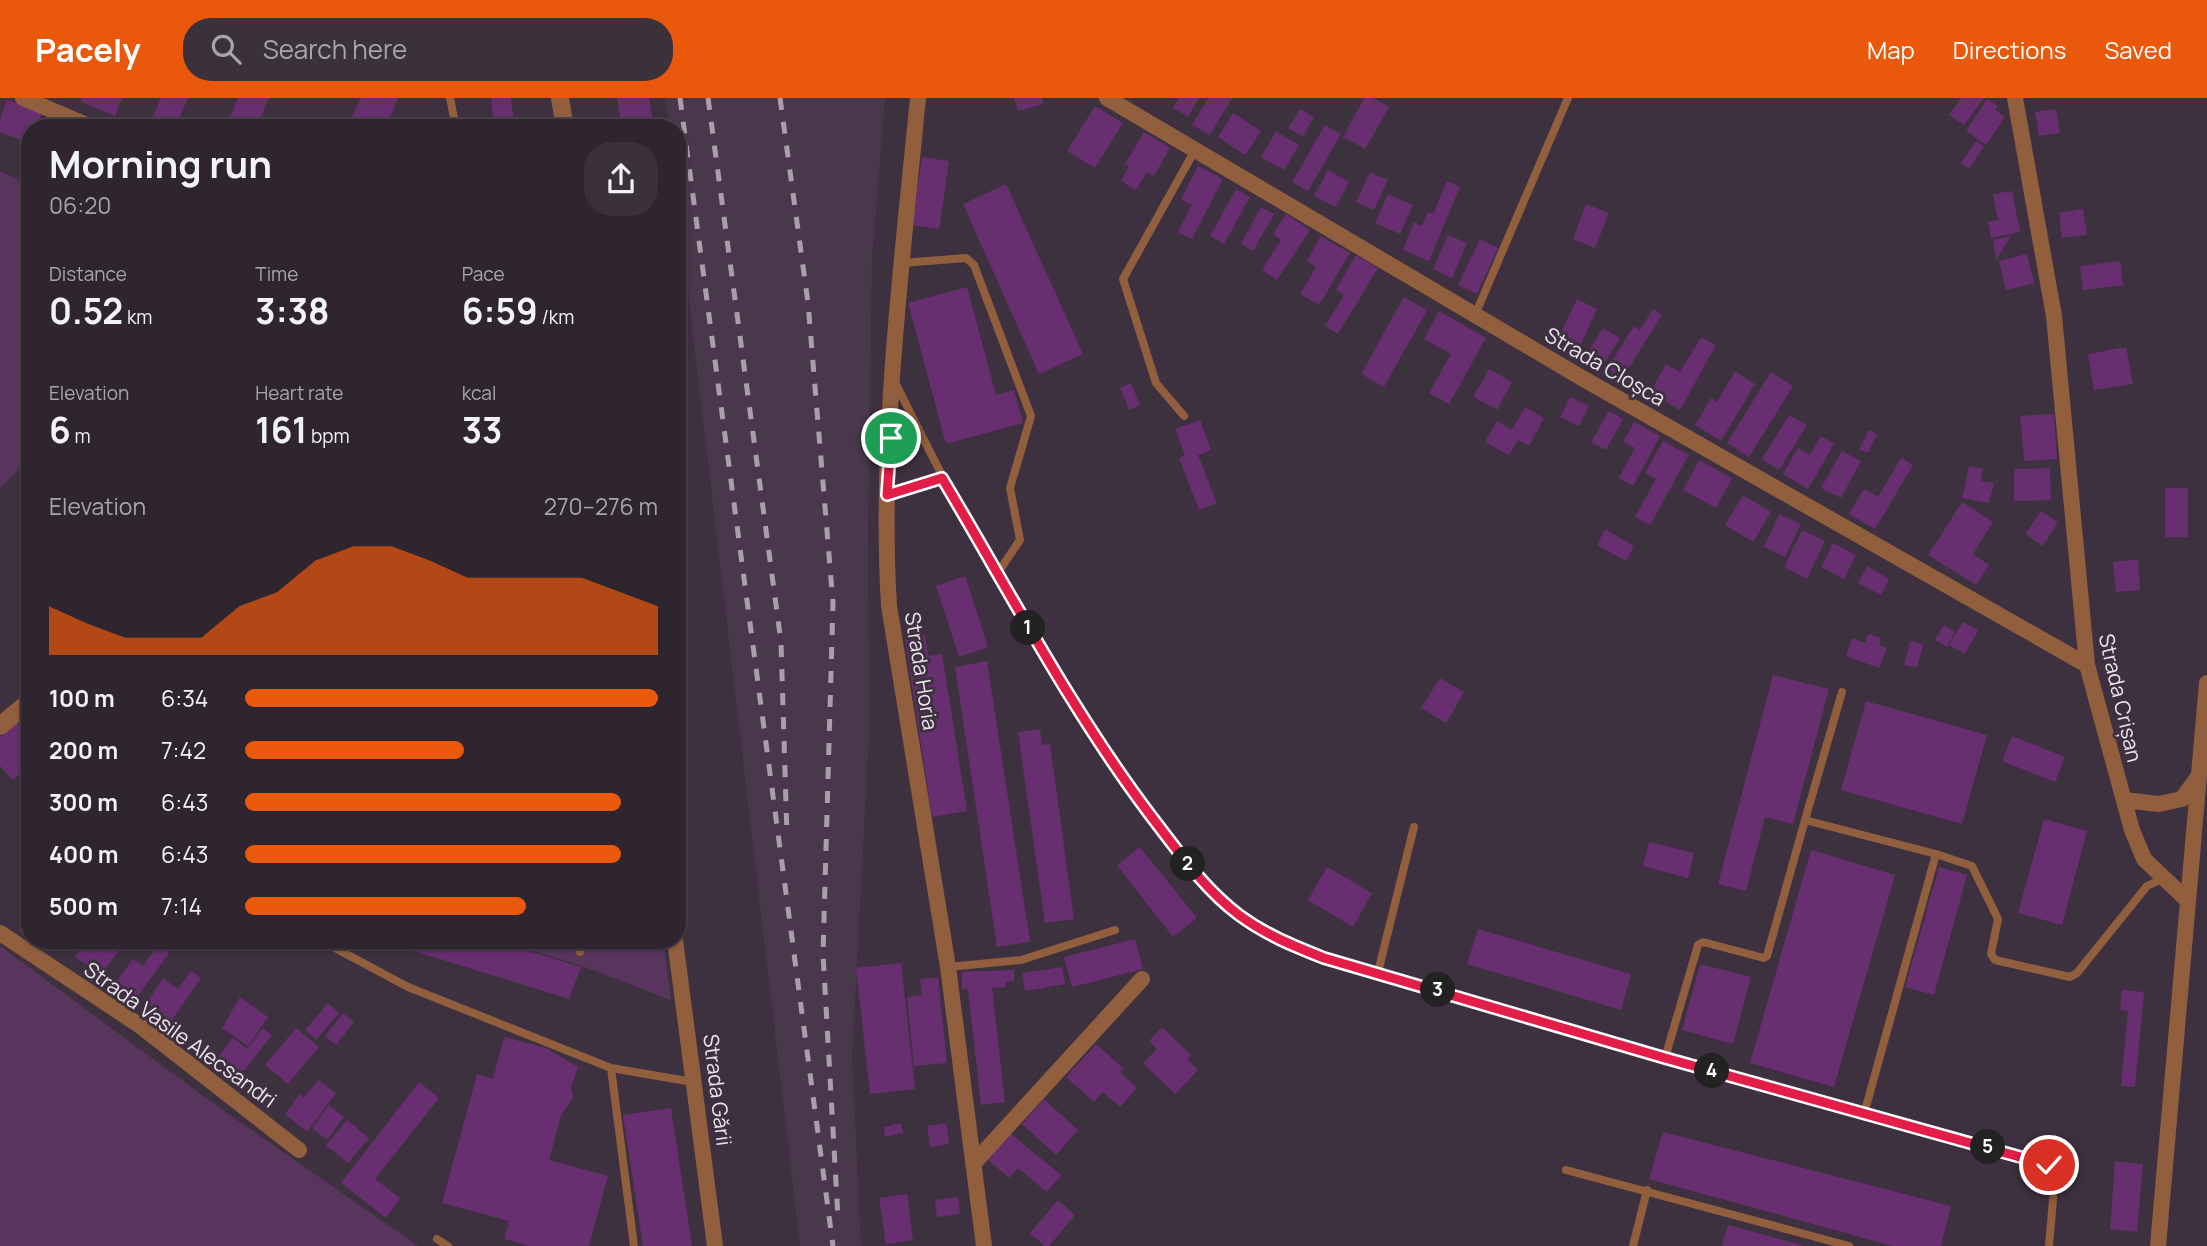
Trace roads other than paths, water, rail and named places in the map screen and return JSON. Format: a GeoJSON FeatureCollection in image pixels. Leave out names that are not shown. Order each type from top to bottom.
{"type":"FeatureCollection","features":[{"type":"Feature","properties":{"kind":"street"},"geometry":{"type":"LineString","coordinates":[[23,98],[73,119]]}},
{"type":"Feature","properties":{"kind":"street"},"geometry":{"type":"LineString","coordinates":[[561,98],[564,119]]}},
{"type":"Feature","properties":{"kind":"street","name":"Strada Horia"},"geometry":{"type":"LineString","coordinates":[[918,98],[902,263],[887,495],[890,606],[948,967],[984,1246]]}},
{"type":"Feature","properties":{"kind":"street","name":"Strada Cloșca"},"geometry":{"type":"LineString","coordinates":[[1107,98],[1475,315],[2087,665]]}},
{"type":"Feature","properties":{"kind":"street","name":"Strada Crișan"},"geometry":{"type":"LineString","coordinates":[[2015,98],[2054,316],[2087,665],[2124,800],[2144,859],[2187,900]]}},
{"type":"Feature","properties":{"kind":"street"},"geometry":{"type":"LineString","coordinates":[[2158,1246],[2207,683]]}},
{"type":"Feature","properties":{"kind":"street"},"geometry":{"type":"LineString","coordinates":[[0,726],[21,708]]}},
{"type":"Feature","properties":{"kind":"street"},"geometry":{"type":"LineString","coordinates":[[2124,800],[2144,804],[2182,799],[2199,775]]}},
{"type":"Feature","properties":{"kind":"street","name":"Strada Vasile Alecsandri"},"geometry":{"type":"LineString","coordinates":[[0,933],[21,947]]}},
{"type":"Feature","properties":{"kind":"street","name":"Strada Vasile Alecsandri"},"geometry":{"type":"LineString","coordinates":[[24,949],[139,1025],[299,1150]]}},
{"type":"Feature","properties":{"kind":"street","name":"Strada Gării"},"geometry":{"type":"LineString","coordinates":[[676,949],[715,1246]]}},
{"type":"Feature","properties":{"kind":"street"},"geometry":{"type":"LineString","coordinates":[[973,1164],[1142,979]]}},
{"type":"Feature","properties":{"kind":"lane"},"geometry":{"type":"LineString","coordinates":[[450,98],[454,117]]}},
{"type":"Feature","properties":{"kind":"lane"},"geometry":{"type":"LineString","coordinates":[[1475,315],[1568,98]]}},
{"type":"Feature","properties":{"kind":"lane"},"geometry":{"type":"LineString","coordinates":[[1184,416],[1156,383],[1123,279],[1195,150]]}},
{"type":"Feature","properties":{"kind":"lane"},"geometry":{"type":"LineString","coordinates":[[902,263],[966,258],[974,265],[1031,416],[1010,488],[1020,540],[997,575]]}},
{"type":"Feature","properties":{"kind":"lane"},"geometry":{"type":"LineString","coordinates":[[894,381],[942,478],[1086,725],[1190,867],[1238,914],[1276,939],[1324,958],[1665,1058],[2049,1165],[2055,1176],[2049,1246]]}},
{"type":"Feature","properties":{"kind":"lane"},"geometry":{"type":"LineString","coordinates":[[887,495],[942,478]]}},
{"type":"Feature","properties":{"kind":"lane"},"geometry":{"type":"LineString","coordinates":[[1665,1058],[1698,945],[1703,942],[1764,958],[1767,956],[1842,692]]}},
{"type":"Feature","properties":{"kind":"lane"},"geometry":{"type":"LineString","coordinates":[[1805,820],[1972,866],[1998,919],[1991,954],[1995,960],[2070,977],[2077,973],[2147,886],[2162,879]]}},
{"type":"Feature","properties":{"kind":"lane"},"geometry":{"type":"LineString","coordinates":[[1378,972],[1414,827]]}},
{"type":"Feature","properties":{"kind":"lane"},"geometry":{"type":"LineString","coordinates":[[1864,1114],[1936,854]]}},
{"type":"Feature","properties":{"kind":"lane"},"geometry":{"type":"LineString","coordinates":[[948,967],[1021,960],[1115,930]]}},
{"type":"Feature","properties":{"kind":"lane"},"geometry":{"type":"LineString","coordinates":[[337,949],[408,986],[611,1068],[693,1082]]}},
{"type":"Feature","properties":{"kind":"lane"},"geometry":{"type":"LineString","coordinates":[[611,1068],[634,1246]]}},
{"type":"Feature","properties":{"kind":"lane"},"geometry":{"type":"LineString","coordinates":[[1566,1170],[1849,1246]]}},
{"type":"Feature","properties":{"kind":"lane"},"geometry":{"type":"LineString","coordinates":[[1633,1246],[1647,1190]]}},
{"type":"Feature","properties":{"kind":"lane"},"geometry":{"type":"LineString","coordinates":[[437,1239],[448,1246]]}},
{"type":"Feature","properties":{"kind":"railway"},"geometry":{"type":"LineString","coordinates":[[680,98],[683,119]]}},
{"type":"Feature","properties":{"kind":"railway"},"geometry":{"type":"LineString","coordinates":[[708,98],[781,642],[787,836]]}},
{"type":"Feature","properties":{"kind":"railway"},"geometry":{"type":"LineString","coordinates":[[780,98],[808,303],[833,603],[823,954],[838,1218]]}},
{"type":"Feature","properties":{"kind":"railway"},"geometry":{"type":"LineString","coordinates":[[686,143],[833,1246]]}}]}
